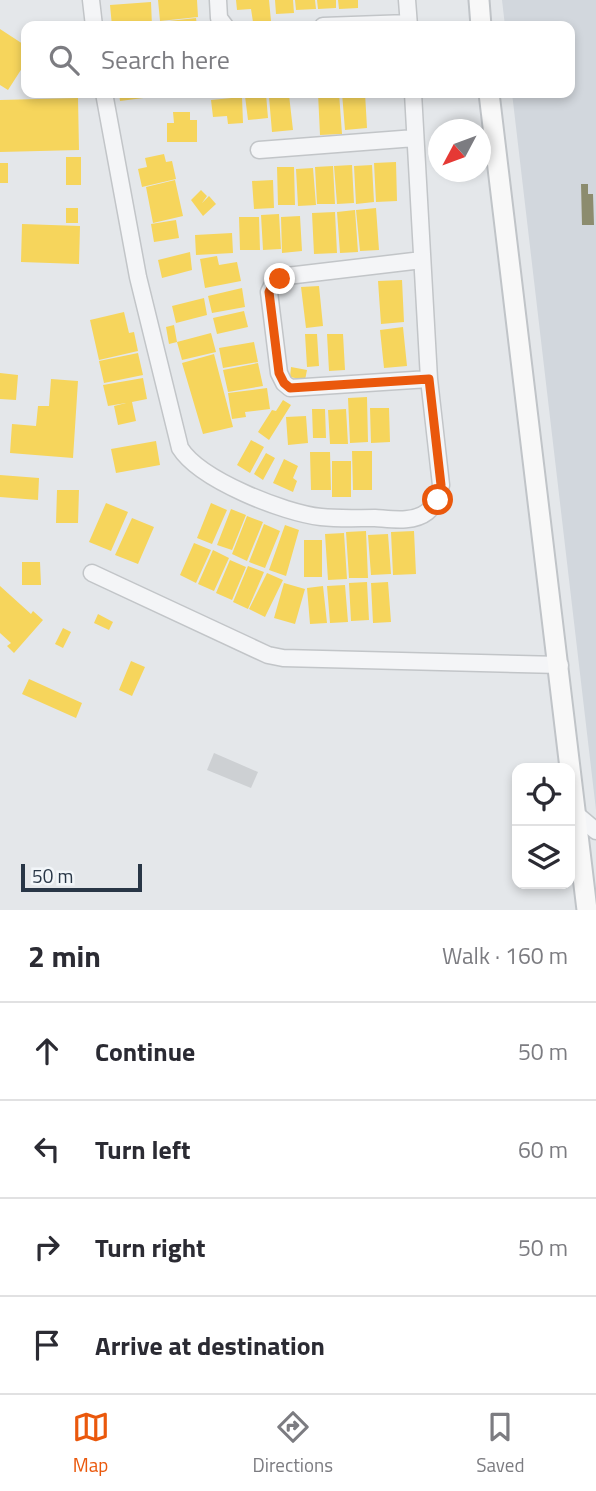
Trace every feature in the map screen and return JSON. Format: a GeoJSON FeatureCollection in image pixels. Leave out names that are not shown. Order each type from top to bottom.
{"type":"FeatureCollection","features":[{"type":"Feature","properties":{"kind":"main road"},"geometry":{"type":"LineString","coordinates":[[478,0],[480,21]]}},
{"type":"Feature","properties":{"kind":"main road"},"geometry":{"type":"LineString","coordinates":[[490,98],[587,910]]}},
{"type":"Feature","properties":{"kind":"street"},"geometry":{"type":"LineString","coordinates":[[91,0],[93,21]]}},
{"type":"Feature","properties":{"kind":"street"},"geometry":{"type":"LineString","coordinates":[[218,0],[221,21]]}},
{"type":"Feature","properties":{"kind":"street"},"geometry":{"type":"LineString","coordinates":[[407,0],[409,21]]}},
{"type":"Feature","properties":{"kind":"street"},"geometry":{"type":"LineString","coordinates":[[105,98],[141,291],[180,448],[195,467],[225,484],[272,504],[320,517],[409,519],[426,513],[438,500],[441,485],[429,379],[414,98]]}},
{"type":"Feature","properties":{"kind":"street"},"geometry":{"type":"LineString","coordinates":[[259,150],[415,138]]}},
{"type":"Feature","properties":{"kind":"street"},"geometry":{"type":"LineString","coordinates":[[422,260],[287,276],[273,284],[269,292],[279,373],[290,388],[429,379]]}},
{"type":"Feature","properties":{"kind":"street"},"geometry":{"type":"LineString","coordinates":[[92,573],[268,655],[283,658],[559,665]]}},
{"type":"Feature","properties":{"kind":"street"},"geometry":{"type":"LineString","coordinates":[[576,814],[596,831]]}},
{"type":"Feature","properties":{"kind":"shaded area"},"geometry":{"type":"Polygon","coordinates":[[[502,0],[596,0],[596,810],[513,98],[575,98],[575,21],[504,21],[502,0]]]}},
{"type":"Feature","properties":{"kind":"building: Homes"},"geometry":{"type":"Polygon","coordinates":[[[158,0],[197,0],[198,17],[160,21],[158,0]]]}},
{"type":"Feature","properties":{"kind":"building: Homes"},"geometry":{"type":"Polygon","coordinates":[[[236,0],[269,0],[271,21],[253,21],[251,9],[237,10],[236,0]]]}},
{"type":"Feature","properties":{"kind":"building: Homes"},"geometry":{"type":"Polygon","coordinates":[[[275,0],[293,0],[294,13],[276,14],[275,0]]]}},
{"type":"Feature","properties":{"kind":"building: Homes"},"geometry":{"type":"Polygon","coordinates":[[[295,0],[315,0],[316,9],[296,10],[295,0]]]}},
{"type":"Feature","properties":{"kind":"building: Homes"},"geometry":{"type":"Polygon","coordinates":[[[317,0],[336,0],[336,8],[318,9],[317,0]]]}},
{"type":"Feature","properties":{"kind":"building: Homes"},"geometry":{"type":"Polygon","coordinates":[[[338,0],[358,0],[358,8],[339,9],[338,0]]]}},
{"type":"Feature","properties":{"kind":"building: Homes"},"geometry":{"type":"Polygon","coordinates":[[[151,2],[152,21],[112,21],[110,5],[151,2]]]}},
{"type":"Feature","properties":{"kind":"building: Homes"},"geometry":{"type":"Polygon","coordinates":[[[196,18],[196,21],[169,21],[196,18]]]}},
{"type":"Feature","properties":{"kind":"building: Homes"},"geometry":{"type":"Polygon","coordinates":[[[0,29],[21,43],[21,70],[8,90],[0,85],[0,29]]]}},
{"type":"Feature","properties":{"kind":"building: Homes"},"geometry":{"type":"Polygon","coordinates":[[[78,98],[79,150],[0,152],[0,100],[78,98]]]}},
{"type":"Feature","properties":{"kind":"building: Homes"},"geometry":{"type":"Polygon","coordinates":[[[120,98],[143,98],[120,101],[120,98]]]}},
{"type":"Feature","properties":{"kind":"building: Homes"},"geometry":{"type":"Polygon","coordinates":[[[242,98],[243,123],[228,124],[227,116],[213,117],[211,100],[242,98]]]}},
{"type":"Feature","properties":{"kind":"building: Homes"},"geometry":{"type":"Polygon","coordinates":[[[245,98],[266,98],[268,118],[248,120],[245,98]]]}},
{"type":"Feature","properties":{"kind":"building: Homes"},"geometry":{"type":"Polygon","coordinates":[[[269,98],[289,98],[293,130],[272,132],[269,98]]]}},
{"type":"Feature","properties":{"kind":"building: Homes"},"geometry":{"type":"Polygon","coordinates":[[[318,98],[339,98],[342,134],[320,135],[318,98]]]}},
{"type":"Feature","properties":{"kind":"building: Homes"},"geometry":{"type":"Polygon","coordinates":[[[342,98],[365,98],[367,128],[345,130],[342,98]]]}},
{"type":"Feature","properties":{"kind":"building: Homes"},"geometry":{"type":"Polygon","coordinates":[[[173,112],[190,112],[190,120],[197,120],[197,142],[167,142],[167,123],[174,123],[173,112]]]}},
{"type":"Feature","properties":{"kind":"building: Homes"},"geometry":{"type":"Polygon","coordinates":[[[164,154],[166,162],[172,161],[176,179],[142,187],[138,169],[147,167],[145,158],[164,154]]]}},
{"type":"Feature","properties":{"kind":"building: Homes"},"geometry":{"type":"Polygon","coordinates":[[[66,157],[81,157],[81,185],[66,185],[66,157]]]}},
{"type":"Feature","properties":{"kind":"building: Homes"},"geometry":{"type":"Polygon","coordinates":[[[396,162],[397,201],[376,202],[374,163],[396,162]]]}},
{"type":"Feature","properties":{"kind":"building: Homes"},"geometry":{"type":"Polygon","coordinates":[[[0,163],[8,163],[8,183],[0,183],[0,163]]]}},
{"type":"Feature","properties":{"kind":"building: Homes"},"geometry":{"type":"Polygon","coordinates":[[[352,165],[354,203],[337,204],[334,166],[352,165]]]}},
{"type":"Feature","properties":{"kind":"building: Homes"},"geometry":{"type":"Polygon","coordinates":[[[372,165],[374,202],[356,204],[354,166],[372,165]]]}},
{"type":"Feature","properties":{"kind":"building: Homes"},"geometry":{"type":"Polygon","coordinates":[[[333,166],[335,204],[317,204],[315,167],[333,166]]]}},
{"type":"Feature","properties":{"kind":"building: Homes"},"geometry":{"type":"Polygon","coordinates":[[[277,167],[294,167],[295,205],[278,205],[277,167]]]}},
{"type":"Feature","properties":{"kind":"building: Homes"},"geometry":{"type":"Polygon","coordinates":[[[313,168],[316,205],[298,206],[296,169],[313,168]]]}},
{"type":"Feature","properties":{"kind":"building: Homes"},"geometry":{"type":"Polygon","coordinates":[[[175,180],[183,216],[153,223],[146,187],[175,180]]]}},
{"type":"Feature","properties":{"kind":"building: Homes"},"geometry":{"type":"Polygon","coordinates":[[[273,180],[274,208],[254,209],[252,181],[273,180]]]}},
{"type":"Feature","properties":{"kind":"building: Homes"},"geometry":{"type":"Polygon","coordinates":[[[201,190],[207,196],[202,203],[209,196],[216,204],[203,216],[191,200],[201,190]]]}},
{"type":"Feature","properties":{"kind":"building: Homes"},"geometry":{"type":"Polygon","coordinates":[[[66,208],[78,208],[78,223],[66,223],[66,208]]]}},
{"type":"Feature","properties":{"kind":"building: Homes"},"geometry":{"type":"Polygon","coordinates":[[[376,208],[379,250],[360,251],[356,210],[376,208]]]}},
{"type":"Feature","properties":{"kind":"building: Homes"},"geometry":{"type":"Polygon","coordinates":[[[355,210],[358,252],[340,253],[337,212],[355,210]]]}},
{"type":"Feature","properties":{"kind":"building: Homes"},"geometry":{"type":"Polygon","coordinates":[[[335,212],[337,253],[314,254],[312,213],[335,212]]]}},
{"type":"Feature","properties":{"kind":"building: Homes"},"geometry":{"type":"Polygon","coordinates":[[[279,214],[281,249],[263,250],[261,215],[279,214]]]}},
{"type":"Feature","properties":{"kind":"building: Homes"},"geometry":{"type":"Polygon","coordinates":[[[300,216],[302,251],[282,253],[281,217],[300,216]]]}},
{"type":"Feature","properties":{"kind":"building: Homes"},"geometry":{"type":"Polygon","coordinates":[[[239,217],[259,217],[260,250],[240,250],[239,217]]]}},
{"type":"Feature","properties":{"kind":"building: Homes"},"geometry":{"type":"Polygon","coordinates":[[[176,220],[179,238],[154,242],[151,224],[176,220]]]}},
{"type":"Feature","properties":{"kind":"building: Homes"},"geometry":{"type":"Polygon","coordinates":[[[22,224],[80,226],[79,264],[21,262],[22,224]]]}},
{"type":"Feature","properties":{"kind":"building: Homes"},"geometry":{"type":"Polygon","coordinates":[[[232,233],[233,253],[196,255],[195,235],[232,233]]]}},
{"type":"Feature","properties":{"kind":"building: Homes"},"geometry":{"type":"Polygon","coordinates":[[[190,252],[192,270],[162,278],[158,260],[190,252]]]}},
{"type":"Feature","properties":{"kind":"building: Homes"},"geometry":{"type":"Polygon","coordinates":[[[217,256],[219,265],[237,262],[241,281],[205,288],[200,259],[217,256]]]}},
{"type":"Feature","properties":{"kind":"building: Homes"},"geometry":{"type":"Polygon","coordinates":[[[402,280],[404,322],[381,324],[378,281],[402,280]]]}},
{"type":"Feature","properties":{"kind":"building: Homes"},"geometry":{"type":"Polygon","coordinates":[[[319,286],[323,326],[306,328],[301,287],[319,286]]]}},
{"type":"Feature","properties":{"kind":"building: Homes"},"geometry":{"type":"Polygon","coordinates":[[[242,288],[245,307],[212,313],[208,296],[242,288]]]}},
{"type":"Feature","properties":{"kind":"building: Homes"},"geometry":{"type":"Polygon","coordinates":[[[204,298],[207,315],[176,323],[172,306],[204,298]]]}},
{"type":"Feature","properties":{"kind":"building: Homes"},"geometry":{"type":"Polygon","coordinates":[[[244,311],[248,327],[217,334],[213,318],[244,311]]]}},
{"type":"Feature","properties":{"kind":"building: Homes"},"geometry":{"type":"Polygon","coordinates":[[[124,312],[129,333],[134,332],[138,351],[99,360],[90,320],[124,312]]]}},
{"type":"Feature","properties":{"kind":"building: Homes"},"geometry":{"type":"Polygon","coordinates":[[[174,325],[177,342],[169,344],[166,327],[174,325]]]}},
{"type":"Feature","properties":{"kind":"building: Homes"},"geometry":{"type":"Polygon","coordinates":[[[403,327],[407,366],[384,368],[380,330],[403,327]]]}},
{"type":"Feature","properties":{"kind":"building: Homes"},"geometry":{"type":"Polygon","coordinates":[[[211,333],[216,352],[182,360],[177,342],[211,333]]]}},
{"type":"Feature","properties":{"kind":"building: Homes"},"geometry":{"type":"Polygon","coordinates":[[[305,334],[317,334],[319,366],[307,367],[305,334]]]}},
{"type":"Feature","properties":{"kind":"building: Homes"},"geometry":{"type":"Polygon","coordinates":[[[327,334],[343,334],[345,370],[329,371],[327,334]]]}},
{"type":"Feature","properties":{"kind":"building: Homes"},"geometry":{"type":"Polygon","coordinates":[[[254,342],[258,362],[223,368],[219,348],[254,342]]]}},
{"type":"Feature","properties":{"kind":"building: Homes"},"geometry":{"type":"Polygon","coordinates":[[[138,353],[143,375],[104,383],[99,361],[138,353]]]}},
{"type":"Feature","properties":{"kind":"building: Homes"},"geometry":{"type":"Polygon","coordinates":[[[214,354],[233,427],[203,434],[182,363],[214,354]]]}},
{"type":"Feature","properties":{"kind":"building: Homes"},"geometry":{"type":"Polygon","coordinates":[[[258,363],[263,386],[228,392],[223,370],[258,363]]]}},
{"type":"Feature","properties":{"kind":"building: Homes"},"geometry":{"type":"Polygon","coordinates":[[[291,367],[307,370],[305,380],[290,377],[291,367]]]}},
{"type":"Feature","properties":{"kind":"building: Homes"},"geometry":{"type":"Polygon","coordinates":[[[0,373],[18,375],[16,400],[0,399],[0,373]]]}},
{"type":"Feature","properties":{"kind":"building: Homes"},"geometry":{"type":"Polygon","coordinates":[[[143,378],[147,399],[132,402],[136,421],[118,425],[114,406],[126,403],[108,406],[103,385],[143,378]]]}},
{"type":"Feature","properties":{"kind":"building: Homes"},"geometry":{"type":"Polygon","coordinates":[[[51,379],[78,381],[73,458],[10,453],[12,424],[36,426],[38,406],[49,406],[51,379]]]}},
{"type":"Feature","properties":{"kind":"building: Homes"},"geometry":{"type":"Polygon","coordinates":[[[267,388],[270,409],[245,412],[246,417],[232,419],[228,393],[267,388]]]}},
{"type":"Feature","properties":{"kind":"building: Homes"},"geometry":{"type":"Polygon","coordinates":[[[367,397],[368,442],[350,443],[348,398],[367,397]]]}},
{"type":"Feature","properties":{"kind":"building: Homes"},"geometry":{"type":"Polygon","coordinates":[[[283,400],[291,405],[269,440],[258,432],[272,410],[276,411],[283,400]]]}},
{"type":"Feature","properties":{"kind":"building: Homes"},"geometry":{"type":"Polygon","coordinates":[[[370,408],[389,408],[390,442],[371,443],[370,408]]]}},
{"type":"Feature","properties":{"kind":"building: Homes"},"geometry":{"type":"Polygon","coordinates":[[[312,409],[325,409],[326,438],[313,438],[312,409]]]}},
{"type":"Feature","properties":{"kind":"building: Homes"},"geometry":{"type":"Polygon","coordinates":[[[346,409],[348,444],[330,444],[328,410],[346,409]]]}},
{"type":"Feature","properties":{"kind":"building: Homes"},"geometry":{"type":"Polygon","coordinates":[[[306,416],[308,443],[288,445],[286,417],[306,416]]]}},
{"type":"Feature","properties":{"kind":"building: Homes"},"geometry":{"type":"Polygon","coordinates":[[[251,440],[264,447],[250,473],[237,465],[251,440]]]}},
{"type":"Feature","properties":{"kind":"building: Homes"},"geometry":{"type":"Polygon","coordinates":[[[156,441],[160,465],[116,473],[111,449],[156,441]]]}},
{"type":"Feature","properties":{"kind":"building: Homes"},"geometry":{"type":"Polygon","coordinates":[[[352,451],[372,451],[372,490],[353,490],[352,451]]]}},
{"type":"Feature","properties":{"kind":"building: Homes"},"geometry":{"type":"Polygon","coordinates":[[[310,452],[330,452],[331,490],[311,490],[310,452]]]}},
{"type":"Feature","properties":{"kind":"building: Homes"},"geometry":{"type":"Polygon","coordinates":[[[266,453],[275,458],[263,480],[254,474],[266,453]]]}},
{"type":"Feature","properties":{"kind":"building: Homes"},"geometry":{"type":"Polygon","coordinates":[[[284,459],[298,466],[293,478],[297,481],[293,492],[273,483],[284,459]]]}},
{"type":"Feature","properties":{"kind":"building: Homes"},"geometry":{"type":"Polygon","coordinates":[[[332,461],[351,461],[351,497],[332,497],[332,461]]]}},
{"type":"Feature","properties":{"kind":"building: Homes"},"geometry":{"type":"Polygon","coordinates":[[[0,475],[39,478],[38,500],[0,497],[0,475]]]}},
{"type":"Feature","properties":{"kind":"building: Homes"},"geometry":{"type":"Polygon","coordinates":[[[57,490],[79,490],[78,523],[56,523],[57,490]]]}},
{"type":"Feature","properties":{"kind":"building: Homes"},"geometry":{"type":"Polygon","coordinates":[[[106,503],[128,512],[111,551],[89,542],[106,503]]]}},
{"type":"Feature","properties":{"kind":"building: Homes"},"geometry":{"type":"Polygon","coordinates":[[[211,503],[227,510],[212,544],[197,538],[211,503]]]}},
{"type":"Feature","properties":{"kind":"building: Homes"},"geometry":{"type":"Polygon","coordinates":[[[231,509],[246,515],[232,550],[217,545],[231,509]]]}},
{"type":"Feature","properties":{"kind":"building: Homes"},"geometry":{"type":"Polygon","coordinates":[[[247,516],[263,522],[247,561],[232,554],[247,516]]]}},
{"type":"Feature","properties":{"kind":"building: Homes"},"geometry":{"type":"Polygon","coordinates":[[[132,518],[154,527],[138,564],[115,555],[132,518]]]}},
{"type":"Feature","properties":{"kind":"building: Homes"},"geometry":{"type":"Polygon","coordinates":[[[264,524],[280,531],[265,568],[249,562],[264,524]]]}},
{"type":"Feature","properties":{"kind":"building: Homes"},"geometry":{"type":"Polygon","coordinates":[[[285,525],[299,530],[286,576],[269,570],[285,525]]]}},
{"type":"Feature","properties":{"kind":"building: Homes"},"geometry":{"type":"Polygon","coordinates":[[[366,531],[368,578],[349,578],[346,532],[366,531]]]}},
{"type":"Feature","properties":{"kind":"building: Homes"},"geometry":{"type":"Polygon","coordinates":[[[414,531],[416,574],[393,575],[391,532],[414,531]]]}},
{"type":"Feature","properties":{"kind":"building: Homes"},"geometry":{"type":"Polygon","coordinates":[[[344,533],[347,579],[328,580],[325,534],[344,533]]]}},
{"type":"Feature","properties":{"kind":"building: Homes"},"geometry":{"type":"Polygon","coordinates":[[[388,534],[391,574],[371,575],[368,535],[388,534]]]}},
{"type":"Feature","properties":{"kind":"building: Homes"},"geometry":{"type":"Polygon","coordinates":[[[304,540],[322,540],[322,577],[304,577],[304,540]]]}},
{"type":"Feature","properties":{"kind":"building: Homes"},"geometry":{"type":"Polygon","coordinates":[[[194,543],[211,550],[196,583],[180,575],[194,543]]]}},
{"type":"Feature","properties":{"kind":"building: Homes"},"geometry":{"type":"Polygon","coordinates":[[[213,550],[229,558],[214,591],[198,584],[213,550]]]}},
{"type":"Feature","properties":{"kind":"building: Homes"},"geometry":{"type":"Polygon","coordinates":[[[230,560],[246,567],[232,600],[216,593],[230,560]]]}},
{"type":"Feature","properties":{"kind":"building: Homes"},"geometry":{"type":"Polygon","coordinates":[[[22,562],[40,562],[41,585],[22,585],[22,562]]]}},
{"type":"Feature","properties":{"kind":"building: Homes"},"geometry":{"type":"Polygon","coordinates":[[[248,566],[264,572],[248,609],[233,602],[248,566]]]}},
{"type":"Feature","properties":{"kind":"building: Homes"},"geometry":{"type":"Polygon","coordinates":[[[267,573],[283,580],[265,617],[249,609],[267,573]]]}},
{"type":"Feature","properties":{"kind":"building: Homes"},"geometry":{"type":"Polygon","coordinates":[[[367,582],[369,620],[351,621],[349,583],[367,582]]]}},
{"type":"Feature","properties":{"kind":"building: Homes"},"geometry":{"type":"Polygon","coordinates":[[[388,582],[391,622],[373,623],[371,583],[388,582]]]}},
{"type":"Feature","properties":{"kind":"building: Homes"},"geometry":{"type":"Polygon","coordinates":[[[284,583],[305,589],[295,624],[274,618],[284,583]]]}},
{"type":"Feature","properties":{"kind":"building: Homes"},"geometry":{"type":"Polygon","coordinates":[[[345,585],[348,622],[330,623],[327,586],[345,585]]]}},
{"type":"Feature","properties":{"kind":"building: Homes"},"geometry":{"type":"Polygon","coordinates":[[[0,586],[31,614],[33,611],[43,620],[14,653],[7,646],[11,643],[0,633],[0,586]]]}},
{"type":"Feature","properties":{"kind":"building: Homes"},"geometry":{"type":"Polygon","coordinates":[[[323,586],[327,623],[310,624],[307,588],[323,586]]]}},
{"type":"Feature","properties":{"kind":"building: Homes"},"geometry":{"type":"Polygon","coordinates":[[[98,614],[113,622],[109,630],[94,623],[98,614]]]}},
{"type":"Feature","properties":{"kind":"building: Homes"},"geometry":{"type":"Polygon","coordinates":[[[63,628],[71,632],[63,648],[55,644],[63,628]]]}},
{"type":"Feature","properties":{"kind":"building: Homes"},"geometry":{"type":"Polygon","coordinates":[[[131,661],[145,667],[132,696],[119,690],[131,661]]]}},
{"type":"Feature","properties":{"kind":"building: Homes"},"geometry":{"type":"Polygon","coordinates":[[[29,679],[82,703],[76,718],[22,694],[29,679]]]}},
{"type":"Feature","properties":{"kind":"building: Industry"},"geometry":{"type":"Polygon","coordinates":[[[581,184],[588,184],[588,194],[593,194],[594,225],[582,225],[581,184]]]}},
{"type":"Feature","properties":{"kind":"building: Other"},"geometry":{"type":"Polygon","coordinates":[[[214,753],[258,772],[251,788],[207,770],[214,753]]]}},
{"type":"Feature","properties":{"kind":"route"},"geometry":{"type":"LineString","coordinates":[[280,279],[273,284],[269,292],[279,373],[290,388],[429,379],[441,485],[438,500]]}}]}
